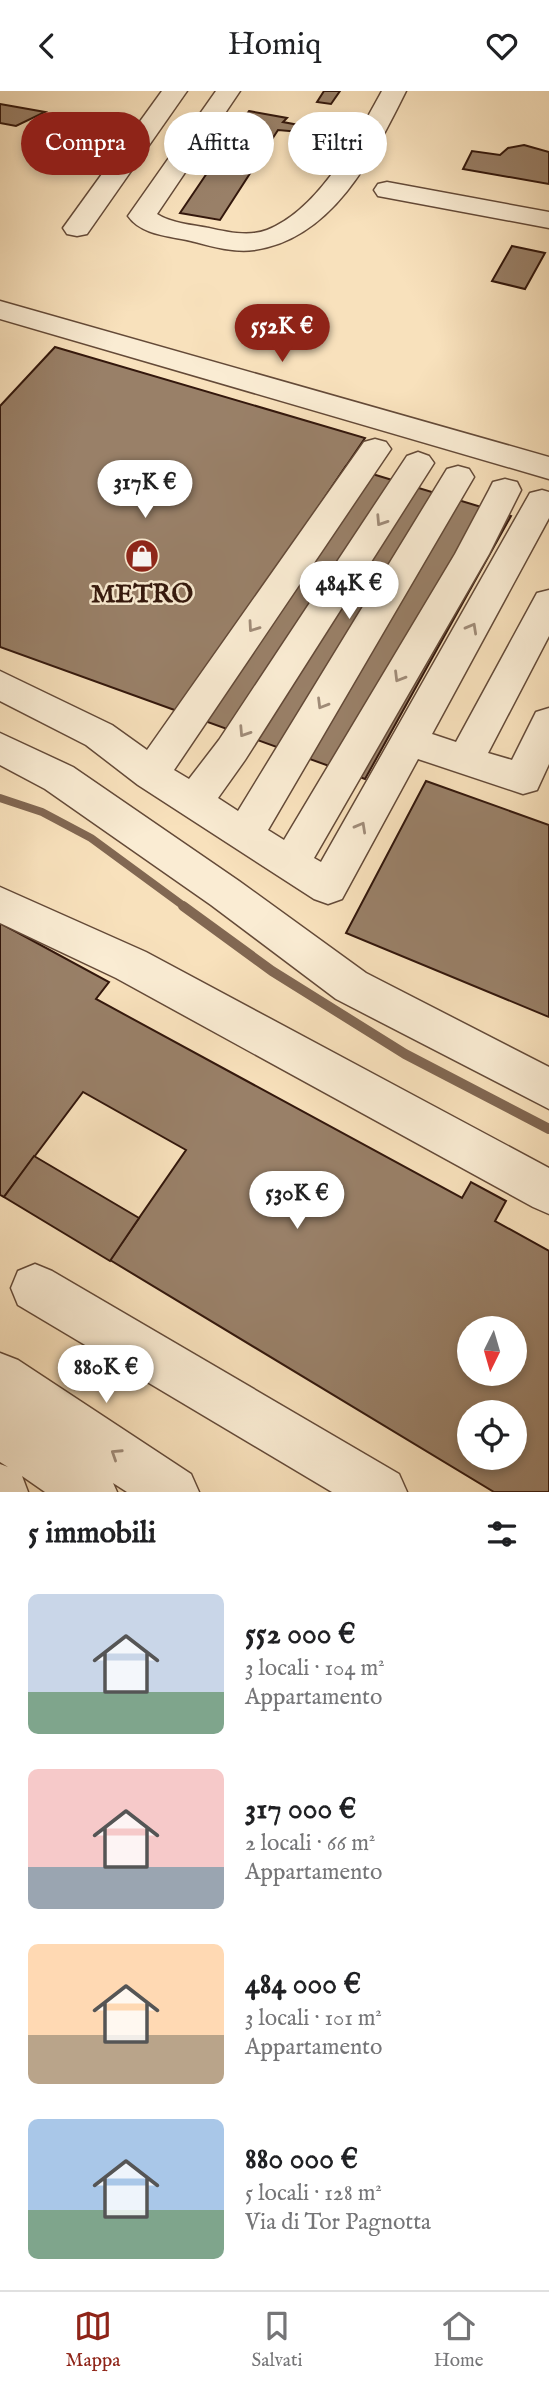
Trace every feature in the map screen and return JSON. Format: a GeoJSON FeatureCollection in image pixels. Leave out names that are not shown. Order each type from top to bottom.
{"type":"FeatureCollection","features":[{"type":"Feature","properties":{"kind":"street"},"geometry":{"type":"LineString","coordinates":[[77,228],[176,91]]}},
{"type":"Feature","properties":{"kind":"street"},"geometry":{"type":"LineString","coordinates":[[228,91],[142,215],[151,223],[251,242],[272,238],[306,218],[336,187],[366,145],[394,91]]}},
{"type":"Feature","properties":{"kind":"street"},"geometry":{"type":"LineString","coordinates":[[387,190],[549,220]]}},
{"type":"Feature","properties":{"kind":"street"},"geometry":{"type":"LineString","coordinates":[[1,311],[547,491]]}},
{"type":"Feature","properties":{"kind":"street"},"geometry":{"type":"LineString","coordinates":[[384,436],[418,463],[458,477],[505,490],[547,491]]}},
{"type":"Feature","properties":{"kind":"street"},"geometry":{"type":"LineString","coordinates":[[151,774],[384,436]]}},
{"type":"Feature","properties":{"kind":"street"},"geometry":{"type":"LineString","coordinates":[[194,802],[233,750],[418,463]]}},
{"type":"Feature","properties":{"kind":"street"},"geometry":{"type":"LineString","coordinates":[[244,835],[458,477]]}},
{"type":"Feature","properties":{"kind":"street"},"geometry":{"type":"LineString","coordinates":[[291,863],[472,554],[505,490]]}},
{"type":"Feature","properties":{"kind":"street"},"geometry":{"type":"LineString","coordinates":[[0,685],[99,735],[151,774],[328,887],[547,491]]}},
{"type":"Feature","properties":{"kind":"street"},"geometry":{"type":"LineString","coordinates":[[466,761],[549,602],[495,586]]}},
{"type":"Feature","properties":{"kind":"street"},"geometry":{"type":"LineString","coordinates":[[409,741],[523,779],[549,722]]}},
{"type":"Feature","properties":{"kind":"street"},"geometry":{"type":"LineString","coordinates":[[0,748],[59,778],[225,893],[351,986],[549,1089]]}},
{"type":"Feature","properties":{"kind":"street"},"geometry":{"type":"LineString","coordinates":[[0,904],[131,965],[549,1192]]}},
{"type":"Feature","properties":{"kind":"street"},"geometry":{"type":"LineString","coordinates":[[35,1288],[381,1492]]}},
{"type":"Feature","properties":{"kind":"street"},"geometry":{"type":"LineString","coordinates":[[0,1378],[173,1492]]}},
{"type":"Feature","properties":{"kind":"street"},"geometry":{"type":"LineString","coordinates":[[0,1432],[91,1492]]}},
{"type":"Feature","properties":{"kind":"building"},"geometry":{"type":"Polygon","coordinates":[[[324,91],[340,91],[331,104],[317,102],[324,91]]]}},
{"type":"Feature","properties":{"kind":"building"},"geometry":{"type":"Polygon","coordinates":[[[0,104],[45,112],[21,112],[21,124],[16,126],[0,123],[0,104]]]}},
{"type":"Feature","properties":{"kind":"building"},"geometry":{"type":"Polygon","coordinates":[[[274,116],[287,118],[283,122],[288,123],[288,131],[278,130],[274,136],[274,116]]]}},
{"type":"Feature","properties":{"kind":"building"},"geometry":{"type":"Polygon","coordinates":[[[524,145],[549,152],[549,184],[463,169],[472,151],[500,155],[508,148],[524,145]]]}},
{"type":"Feature","properties":{"kind":"building"},"geometry":{"type":"Polygon","coordinates":[[[206,175],[249,175],[220,220],[180,213],[206,175]]]}},
{"type":"Feature","properties":{"kind":"building"},"geometry":{"type":"Polygon","coordinates":[[[512,246],[545,253],[525,289],[492,281],[512,246]]]}},
{"type":"Feature","properties":{"kind":"building","name":"METRO"},"geometry":{"type":"Polygon","coordinates":[[[55,347],[365,438],[180,712],[0,647],[0,406],[55,347]]]}},
{"type":"Feature","properties":{"kind":"building"},"geometry":{"type":"Polygon","coordinates":[[[346,466],[511,516],[365,779],[180,712],[346,466]]]}},
{"type":"Feature","properties":{"kind":"building"},"geometry":{"type":"Polygon","coordinates":[[[426,781],[549,825],[549,1017],[346,933],[426,781]]]}},
{"type":"Feature","properties":{"kind":"building"},"geometry":{"type":"Polygon","coordinates":[[[0,923],[109,982],[96,999],[462,1198],[471,1182],[506,1201],[495,1221],[549,1251],[549,1492],[494,1492],[458,1470],[527,1470],[527,1400],[457,1400],[457,1470],[110,1260],[186,1150],[83,1092],[4,1197],[0,1195],[0,923]]]}},
{"type":"Feature","properties":{"kind":"building"},"geometry":{"type":"Polygon","coordinates":[[[34,1156],[139,1218],[110,1261],[4,1197],[34,1156]]]}},
{"type":"Feature","properties":{"kind":"waterway"},"geometry":{"type":"LineString","coordinates":[[0,798],[42,812],[91,838],[185,907]]}},
{"type":"Feature","properties":{"kind":"waterway"},"geometry":{"type":"LineString","coordinates":[[183,906],[272,971],[405,1054],[549,1129]]}},
{"type":"Feature","properties":{"kind":"place","name":"METRO"},"geometry":{"type":"Point","coordinates":[142,556]}}]}
